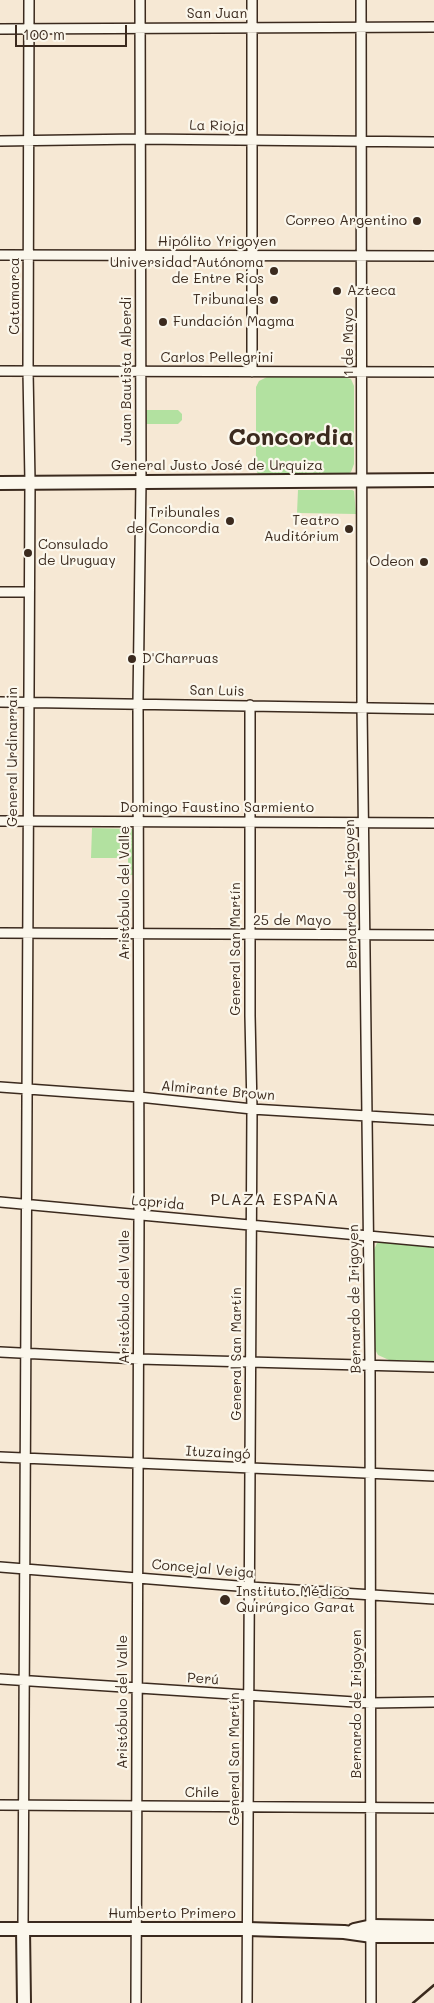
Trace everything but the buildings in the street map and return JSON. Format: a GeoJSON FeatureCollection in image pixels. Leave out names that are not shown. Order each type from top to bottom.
{"type":"FeatureCollection","features":[{"type":"Feature","properties":{"kind":"street","name":"Catamarca"},"geometry":{"type":"LineString","coordinates":[[28,592],[30,482],[28,371],[29,0]]}},
{"type":"Feature","properties":{"kind":"street","name":"Juan Bautista Alberdi"},"geometry":{"type":"LineString","coordinates":[[139,592],[141,481],[140,0]]}},
{"type":"Feature","properties":{"kind":"street"},"geometry":{"type":"LineString","coordinates":[[252,0],[252,372]]}},
{"type":"Feature","properties":{"kind":"street","name":"1 de Mayo"},"geometry":{"type":"LineString","coordinates":[[361,0],[363,257],[362,594]]}},
{"type":"Feature","properties":{"kind":"street","name":"San Juan"},"geometry":{"type":"LineString","coordinates":[[0,29],[434,27]]}},
{"type":"Feature","properties":{"kind":"street","name":"La Rioja"},"geometry":{"type":"LineString","coordinates":[[0,140],[140,139],[434,142]]}},
{"type":"Feature","properties":{"kind":"street","name":"Hipólito Yrigoyen"},"geometry":{"type":"LineString","coordinates":[[0,255],[434,256]]}},
{"type":"Feature","properties":{"kind":"street","name":"Carlos Pellegrini"},"geometry":{"type":"LineString","coordinates":[[0,372],[434,372]]}},
{"type":"Feature","properties":{"kind":"street","name":"General Justo José de Urquiza"},"geometry":{"type":"LineString","coordinates":[[0,482],[434,480]]}},
{"type":"Feature","properties":{"kind":"street"},"geometry":{"type":"LineString","coordinates":[[0,592],[28,592]]}},
{"type":"Feature","properties":{"kind":"street","name":"General Urdinarrain"},"geometry":{"type":"LineString","coordinates":[[24,2003],[23,1805],[26,1458],[28,592]]}},
{"type":"Feature","properties":{"kind":"street","name":"Aristóbulo del Valle"},"geometry":{"type":"LineString","coordinates":[[136,2003],[139,1359],[139,592]]}},
{"type":"Feature","properties":{"kind":"street","name":"Bernardo de Irigoyen"},"geometry":{"type":"LineString","coordinates":[[362,594],[370,1364],[371,2003]]}},
{"type":"Feature","properties":{"kind":"street","name":"San Luis"},"geometry":{"type":"LineString","coordinates":[[0,702],[434,709]]}},
{"type":"Feature","properties":{"kind":"street","name":"General San Martín"},"geometry":{"type":"LineString","coordinates":[[248,2003],[252,1108],[250,705]]}},
{"type":"Feature","properties":{"kind":"street","name":"Domingo Faustino Sarmiento"},"geometry":{"type":"LineString","coordinates":[[0,821],[434,823]]}},
{"type":"Feature","properties":{"kind":"street","name":"25 de Mayo"},"geometry":{"type":"LineString","coordinates":[[0,933],[434,935]]}},
{"type":"Feature","properties":{"kind":"street","name":"Almirante Brown"},"geometry":{"type":"LineString","coordinates":[[0,1087],[139,1097],[252,1108],[434,1120]]}},
{"type":"Feature","properties":{"kind":"street","name":"Laprida"},"geometry":{"type":"LineString","coordinates":[[0,1202],[434,1242]]}},
{"type":"Feature","properties":{"kind":"street"},"geometry":{"type":"LineString","coordinates":[[0,1352],[139,1359],[434,1366]]}},
{"type":"Feature","properties":{"kind":"street","name":"Ituzaingó"},"geometry":{"type":"LineString","coordinates":[[0,1457],[434,1476]]}},
{"type":"Feature","properties":{"kind":"street","name":"Concejal Veiga"},"geometry":{"type":"LineString","coordinates":[[0,1567],[250,1587],[434,1598]]}},
{"type":"Feature","properties":{"kind":"street","name":"Perú"},"geometry":{"type":"LineString","coordinates":[[0,1679],[370,1703],[434,1702]]}},
{"type":"Feature","properties":{"kind":"street","name":"Chile"},"geometry":{"type":"LineString","coordinates":[[0,1805],[434,1808]]}},
{"type":"Feature","properties":{"kind":"street","name":"Humberto Primero"},"geometry":{"type":"LineString","coordinates":[[0,1929],[248,1929],[344,1932],[434,1927]]}},
{"type":"Feature","properties":{"kind":"street","name":"Humberto Primero"},"geometry":{"type":"LineString","coordinates":[[372,1931],[434,1936]]}},
{"type":"Feature","properties":{"kind":"green space"},"geometry":{"type":"Polygon","coordinates":[[[267,377],[344,377],[351,379],[354,386],[354,464],[351,472],[344,476],[262,476],[258,474],[256,470],[256,387],[259,381],[267,377]]]}},
{"type":"Feature","properties":{"kind":"green space"},"geometry":{"type":"Polygon","coordinates":[[[145,410],[178,410],[182,414],[182,420],[178,424],[145,424],[145,410]]]}},
{"type":"Feature","properties":{"kind":"green space"},"geometry":{"type":"Polygon","coordinates":[[[298,490],[352,490],[354,491],[356,514],[297,513],[298,490]]]}},
{"type":"Feature","properties":{"kind":"green space"},"geometry":{"type":"Polygon","coordinates":[[[92,828],[134,830],[135,875],[128,875],[128,858],[91,858],[92,828]]]}},
{"type":"Feature","properties":{"kind":"green space"},"geometry":{"type":"Polygon","coordinates":[[[387,1240],[434,1245],[434,1361],[389,1360],[378,1355],[373,1346],[373,1252],[377,1243],[387,1240]]]}},
{"type":"Feature","properties":{"kind":"railway"},"geometry":{"type":"LineString","coordinates":[[413,2003],[434,1985]]}},
{"type":"Feature","properties":{"kind":"place","name":"Correo Argentino"},"geometry":{"type":"Point","coordinates":[417,221]}},
{"type":"Feature","properties":{"kind":"place","name":"Universidad Autónoma de Entre Ríos"},"geometry":{"type":"Point","coordinates":[274,271]}},
{"type":"Feature","properties":{"kind":"place","name":"Azteca"},"geometry":{"type":"Point","coordinates":[337,291]}},
{"type":"Feature","properties":{"kind":"place","name":"Tribunales"},"geometry":{"type":"Point","coordinates":[274,300]}},
{"type":"Feature","properties":{"kind":"place","name":"Fundación Magma"},"geometry":{"type":"Point","coordinates":[163,322]}},
{"type":"Feature","properties":{"kind":"place","name":"Tribunales de Concordia"},"geometry":{"type":"Point","coordinates":[230,521]}},
{"type":"Feature","properties":{"kind":"place","name":"Teatro Auditórium"},"geometry":{"type":"Point","coordinates":[349,529]}},
{"type":"Feature","properties":{"kind":"place","name":"Consulado de Uruguay"},"geometry":{"type":"Point","coordinates":[28,553]}},
{"type":"Feature","properties":{"kind":"place","name":"Odeon"},"geometry":{"type":"Point","coordinates":[424,562]}},
{"type":"Feature","properties":{"kind":"place","name":"D'Charruas"},"geometry":{"type":"Point","coordinates":[132,659]}},
{"type":"Feature","properties":{"kind":"place","name":"Instituto Médico Quirúrgico Garat"},"geometry":{"type":"Point","coordinates":[225,1600]}},
{"type":"Feature","properties":{"kind":"district","name":"Concordia"},"geometry":{"type":"Point","coordinates":[291,438]}},
{"type":"Feature","properties":{"kind":"district","name":"PLAZA ESPAÑA"},"geometry":{"type":"Point","coordinates":[275,1200]}}]}
